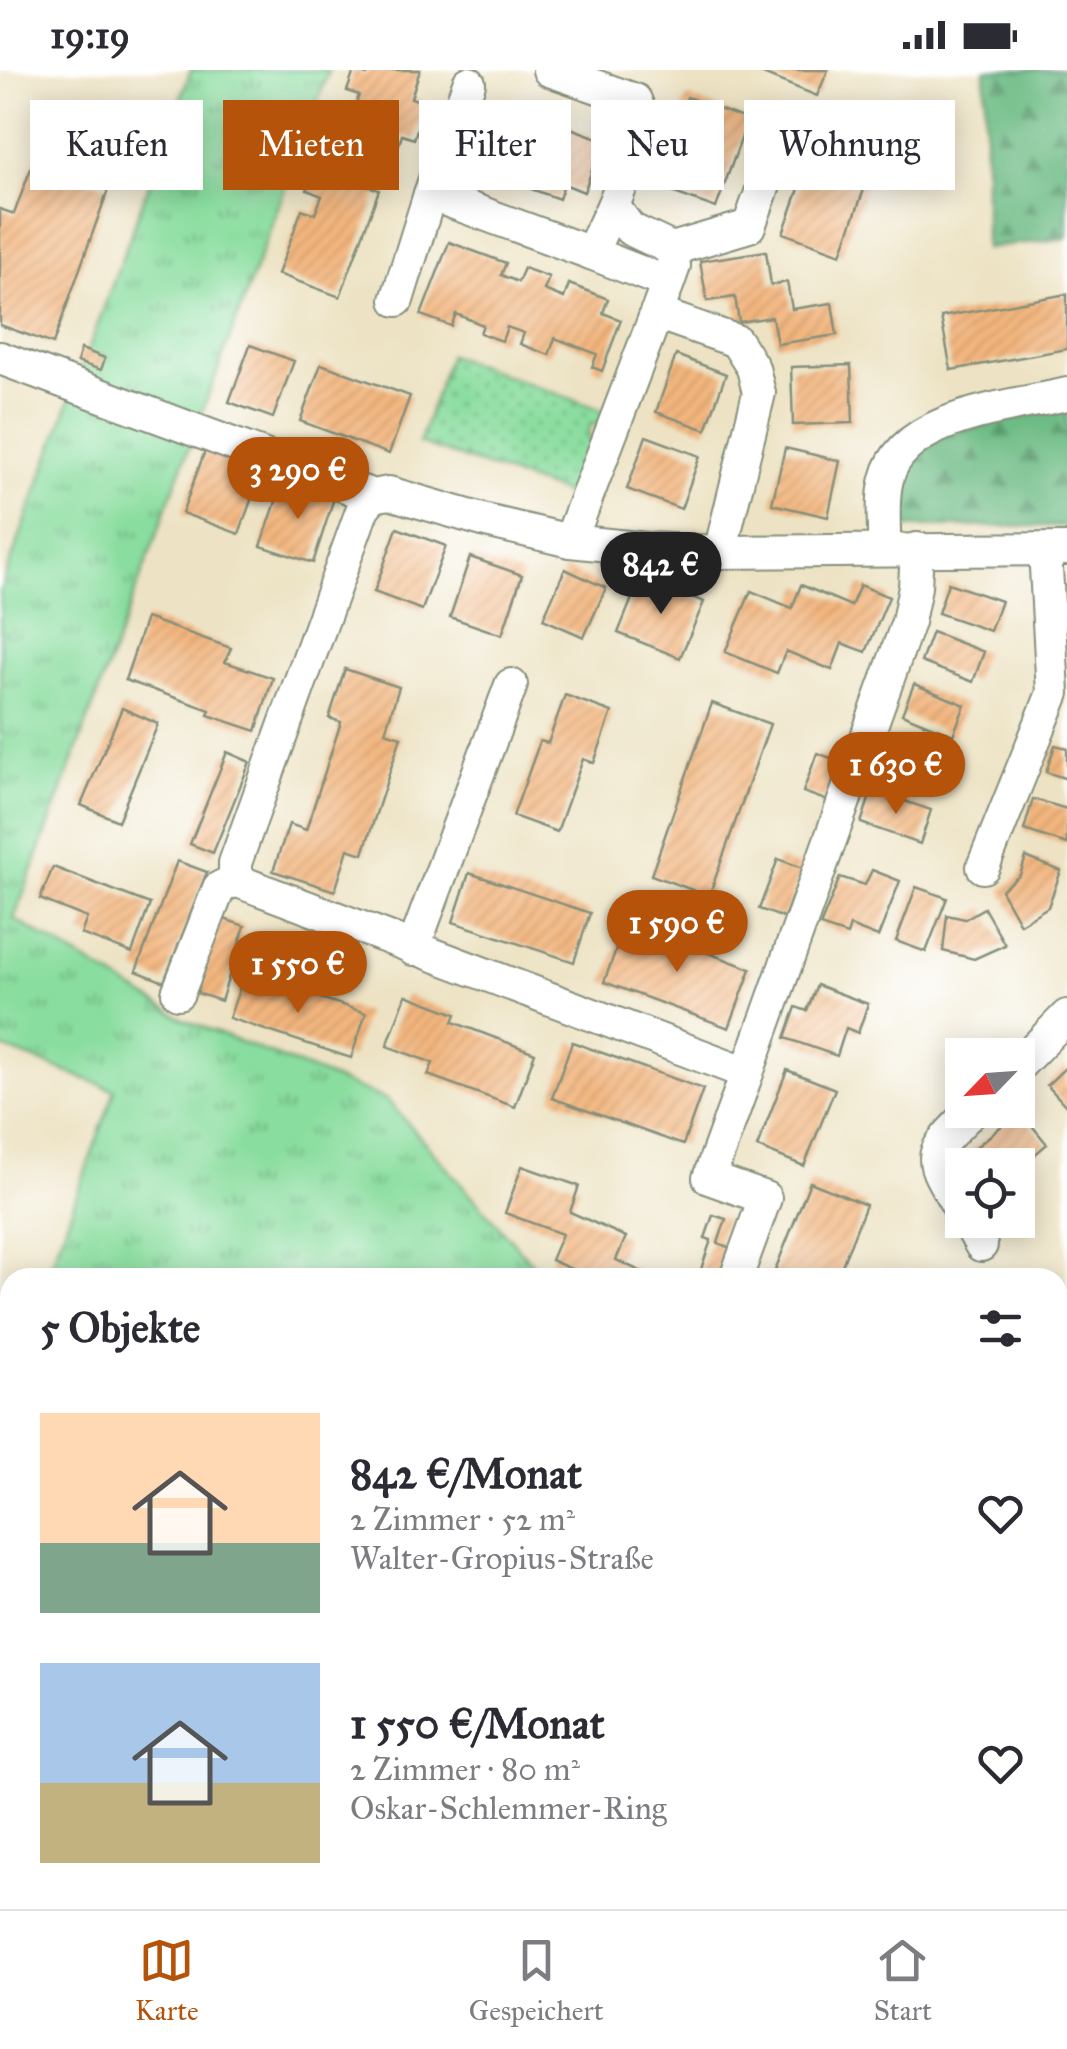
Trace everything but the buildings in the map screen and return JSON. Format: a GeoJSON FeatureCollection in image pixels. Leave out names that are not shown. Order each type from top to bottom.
{"type":"FeatureCollection","features":[{"type":"Feature","properties":{"kind":"street"},"geometry":{"type":"LineString","coordinates":[[549,70],[635,100],[644,125],[614,206],[591,253]]}},
{"type":"Feature","properties":{"kind":"street"},"geometry":{"type":"LineString","coordinates":[[396,300],[469,82]]}},
{"type":"Feature","properties":{"kind":"street"},"geometry":{"type":"LineString","coordinates":[[614,206],[630,229],[672,249],[749,226],[762,190]]}},
{"type":"Feature","properties":{"kind":"street"},"geometry":{"type":"LineString","coordinates":[[430,194],[591,253],[736,341],[753,368],[759,393],[720,552]]}},
{"type":"Feature","properties":{"kind":"street"},"geometry":{"type":"LineString","coordinates":[[570,540],[674,266],[672,249]]}},
{"type":"Feature","properties":{"kind":"street"},"geometry":{"type":"LineString","coordinates":[[0,358],[373,496]]}},
{"type":"Feature","properties":{"kind":"street"},"geometry":{"type":"LineString","coordinates":[[740,1268],[765,1198],[709,1178],[908,622],[915,586],[901,549],[887,478],[898,453],[912,440],[952,420],[1067,394]]}},
{"type":"Feature","properties":{"kind":"street"},"geometry":{"type":"LineString","coordinates":[[235,880],[241,845],[362,508],[373,496],[389,492],[486,521],[570,540],[647,549],[1056,550],[1053,693],[983,866]]}},
{"type":"Feature","properties":{"kind":"street"},"geometry":{"type":"LineString","coordinates":[[413,949],[511,684]]}},
{"type":"Feature","properties":{"kind":"street"},"geometry":{"type":"LineString","coordinates":[[178,993],[219,888],[235,880],[747,1073]]}},
{"type":"Feature","properties":{"kind":"street"},"geometry":{"type":"LineString","coordinates":[[1035,1049],[1067,1016]]}},
{"type":"Feature","properties":{"kind":"street"},"geometry":{"type":"LineString","coordinates":[[945,1182],[935,1155],[938,1145],[955,1128]]}},
{"type":"Feature","properties":{"kind":"green space"},"geometry":{"type":"Polygon","coordinates":[[[191,70],[329,70],[318,100],[223,100],[223,190],[284,190],[14,919],[185,1020],[387,1100],[536,1268],[50,1268],[115,1090],[0,1047],[0,591],[147,190],[203,190],[203,100],[180,100],[191,70]]]}},
{"type":"Feature","properties":{"kind":"green space"},"geometry":{"type":"Polygon","coordinates":[[[985,70],[1067,70],[1067,238],[985,248],[985,70]]]}},
{"type":"Feature","properties":{"kind":"green space"},"geometry":{"type":"Polygon","coordinates":[[[449,355],[605,411],[601,423],[590,425],[588,442],[593,444],[573,496],[419,443],[449,355]]]}},
{"type":"Feature","properties":{"kind":"green space"},"geometry":{"type":"Polygon","coordinates":[[[1067,407],[1067,526],[900,527],[899,470],[945,434],[1067,407]]]}}]}
